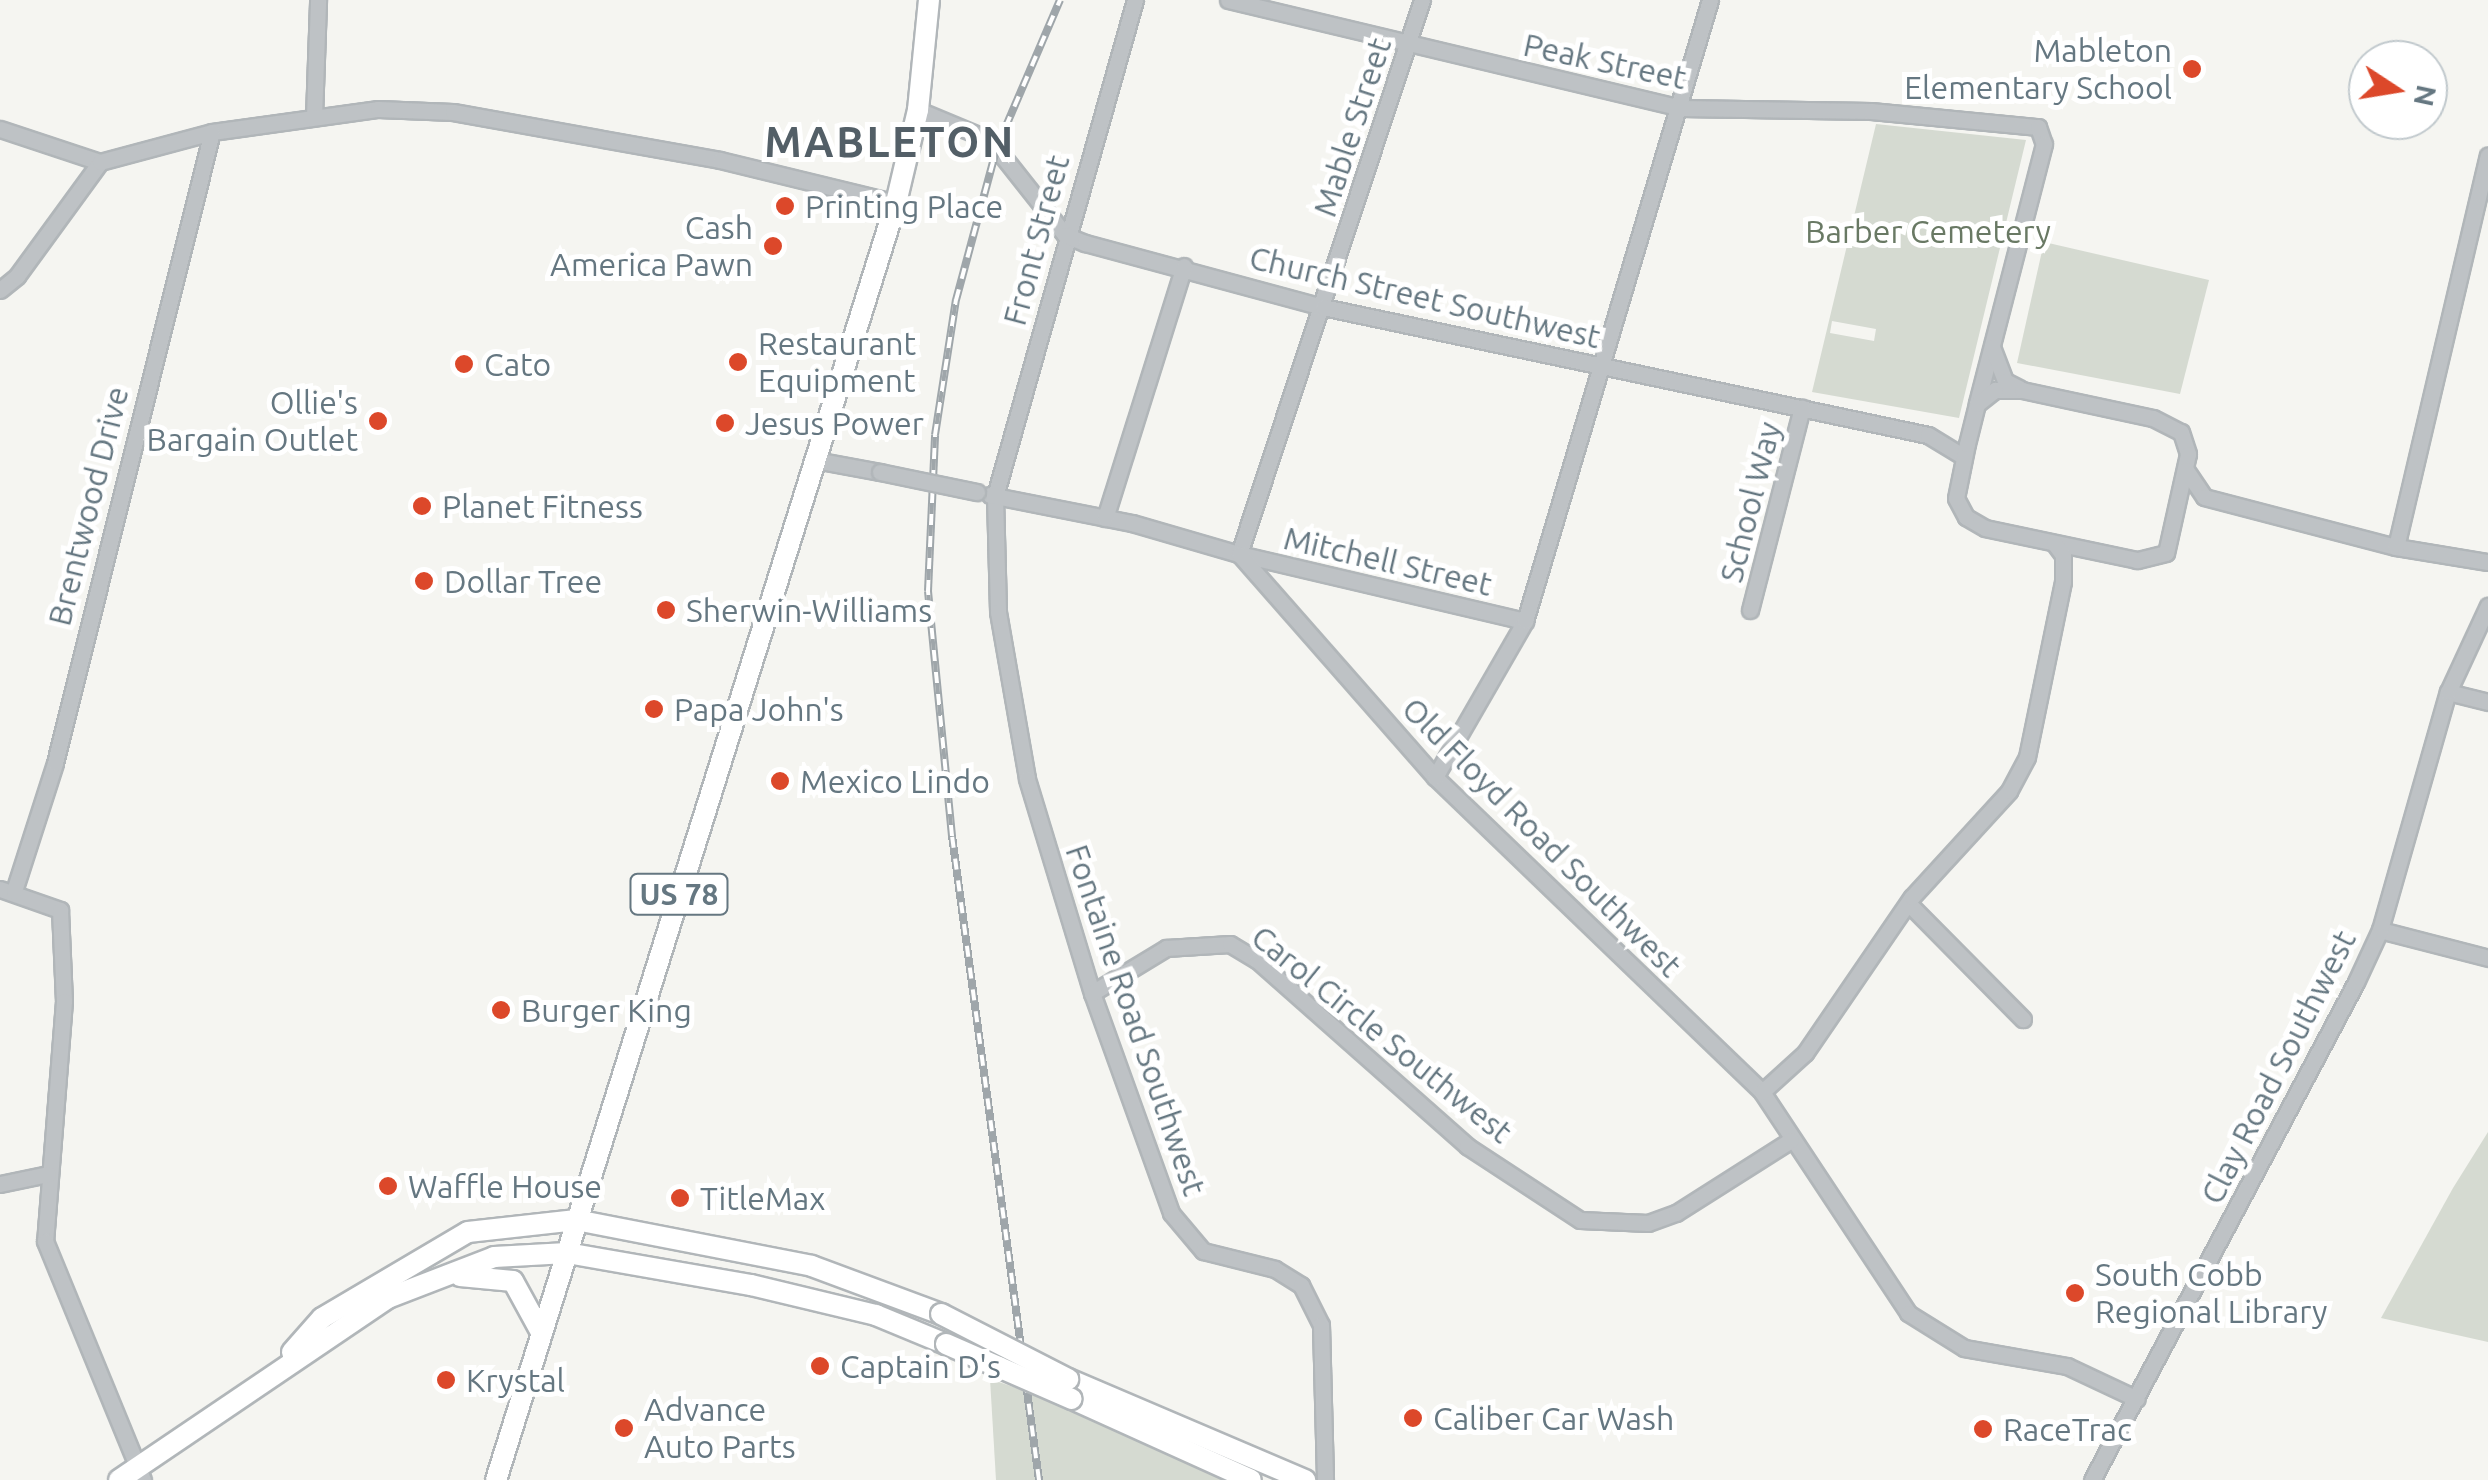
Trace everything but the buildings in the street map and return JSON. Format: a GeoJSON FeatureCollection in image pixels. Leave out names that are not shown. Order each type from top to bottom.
{"type":"FeatureCollection","features":[{"type":"Feature","properties":{"kind":"main road","name":"US 78"},"geometry":{"type":"LineString","coordinates":[[496,1480],[896,204],[918,110],[928,0]]}},
{"type":"Feature","properties":{"kind":"main road"},"geometry":{"type":"LineString","coordinates":[[277,1368],[322,1318],[468,1232],[576,1220],[812,1266],[941,1314],[1070,1389],[1250,1480]]}},
{"type":"Feature","properties":{"kind":"main road"},"geometry":{"type":"LineString","coordinates":[[132,1476],[277,1368],[428,1279],[494,1256],[567,1253],[783,1292],[876,1315],[1304,1480]]}},
{"type":"Feature","properties":{"kind":"main road"},"geometry":{"type":"LineString","coordinates":[[428,1279],[482,1273],[513,1281],[542,1334]]}},
{"type":"Feature","properties":{"kind":"street"},"geometry":{"type":"LineString","coordinates":[[314,118],[318,0]]}},
{"type":"Feature","properties":{"kind":"street","name":"Front Street"},"geometry":{"type":"LineString","coordinates":[[995,496],[1135,0]]}},
{"type":"Feature","properties":{"kind":"street","name":"Peak Street"},"geometry":{"type":"LineString","coordinates":[[1228,0],[1407,46],[1681,108],[1871,111],[2038,127],[2044,144],[1992,343]]}},
{"type":"Feature","properties":{"kind":"street","name":"Mable Street"},"geometry":{"type":"LineString","coordinates":[[1238,554],[1422,0]]}},
{"type":"Feature","properties":{"kind":"street"},"geometry":{"type":"LineString","coordinates":[[1435,778],[1525,621],[1681,108],[1710,0]]}},
{"type":"Feature","properties":{"kind":"street"},"geometry":{"type":"LineString","coordinates":[[0,129],[100,162],[212,132],[378,109],[454,112],[775,170],[896,204]]}},
{"type":"Feature","properties":{"kind":"street"},"geometry":{"type":"LineString","coordinates":[[918,110],[990,140],[1066,235]]}},
{"type":"Feature","properties":{"kind":"street","name":"Brentwood Drive"},"geometry":{"type":"LineString","coordinates":[[7,890],[55,763],[212,132]]}},
{"type":"Feature","properties":{"kind":"street"},"geometry":{"type":"LineString","coordinates":[[2396,547],[2488,156]]}},
{"type":"Feature","properties":{"kind":"street"},"geometry":{"type":"LineString","coordinates":[[0,290],[17,276],[100,162]]}},
{"type":"Feature","properties":{"kind":"street","name":"Church Street Southwest"},"geometry":{"type":"LineString","coordinates":[[1066,235],[1323,307],[1928,435],[1964,457]]}},
{"type":"Feature","properties":{"kind":"street"},"geometry":{"type":"LineString","coordinates":[[1105,518],[1184,266]]}},
{"type":"Feature","properties":{"kind":"street"},"geometry":{"type":"LineString","coordinates":[[1992,343],[2005,380],[2022,390]]}},
{"type":"Feature","properties":{"kind":"street"},"geometry":{"type":"LineString","coordinates":[[1976,404],[1995,390],[2022,390],[2174,425],[2187,440],[2186,470],[2166,553],[2153,560],[2094,551],[1966,517],[1956,498],[1976,404],[1992,343]]}},
{"type":"Feature","properties":{"kind":"street","name":"School Way"},"geometry":{"type":"LineString","coordinates":[[1750,610],[1802,408]]}},
{"type":"Feature","properties":{"kind":"street"},"geometry":{"type":"LineString","coordinates":[[1928,435],[1971,428]]}},
{"type":"Feature","properties":{"kind":"street"},"geometry":{"type":"LineString","coordinates":[[815,460],[1105,518],[1238,554]]}},
{"type":"Feature","properties":{"kind":"street"},"geometry":{"type":"LineString","coordinates":[[2186,470],[2204,497],[2396,547],[2488,562]]}},
{"type":"Feature","properties":{"kind":"street","name":"Fontaine Road Southwest"},"geometry":{"type":"LineString","coordinates":[[995,496],[998,612],[1027,778],[1092,993],[1180,1229],[1203,1250],[1290,1278],[1314,1306],[1321,1325],[1325,1480]]}},
{"type":"Feature","properties":{"kind":"street"},"geometry":{"type":"LineString","coordinates":[[2176,519],[2204,497]]}},
{"type":"Feature","properties":{"kind":"street"},"geometry":{"type":"LineString","coordinates":[[1762,1092],[1805,1053],[1909,904],[2009,791],[2027,756],[2063,582],[2063,554],[2054,543]]}},
{"type":"Feature","properties":{"kind":"street"},"geometry":{"type":"LineString","coordinates":[[2063,582],[2079,557],[2094,551]]}},
{"type":"Feature","properties":{"kind":"street","name":"Mitchell Street"},"geometry":{"type":"LineString","coordinates":[[1238,554],[1525,621]]}},
{"type":"Feature","properties":{"kind":"street","name":"Old Floyd Road Southwest"},"geometry":{"type":"LineString","coordinates":[[1238,554],[1435,778],[1762,1092],[1908,1313],[1930,1332],[1964,1348],[2067,1366],[2136,1400]]}},
{"type":"Feature","properties":{"kind":"street","name":"Clay Road Southwest"},"geometry":{"type":"LineString","coordinates":[[2092,1480],[2380,930],[2448,692],[2488,606]]}},
{"type":"Feature","properties":{"kind":"street"},"geometry":{"type":"LineString","coordinates":[[2448,692],[2488,702]]}},
{"type":"Feature","properties":{"kind":"street"},"geometry":{"type":"LineString","coordinates":[[7,890],[60,910],[66,941],[46,1241],[132,1476]]}},
{"type":"Feature","properties":{"kind":"street"},"geometry":{"type":"LineString","coordinates":[[1909,904],[2024,1019]]}},
{"type":"Feature","properties":{"kind":"street"},"geometry":{"type":"LineString","coordinates":[[2380,930],[2488,958]]}},
{"type":"Feature","properties":{"kind":"street","name":"Carol Circle Southwest"},"geometry":{"type":"LineString","coordinates":[[1092,993],[1166,948],[1230,944],[1277,977],[1467,1146],[1580,1220],[1648,1223],[1676,1213],[1791,1140]]}},
{"type":"Feature","properties":{"kind":"street"},"geometry":{"type":"LineString","coordinates":[[0,1184],[48,1174]]}},
{"type":"Feature","properties":{"kind":"green space","name":"Barber Cemetery"},"geometry":{"type":"Polygon","coordinates":[[[1876,124],[2026,140],[1959,418],[1812,392],[1876,124]],[[1832,321],[1830,333],[1874,341],[1876,329],[1832,321]]]}},
{"type":"Feature","properties":{"kind":"green space"},"geometry":{"type":"Polygon","coordinates":[[[2044,242],[2209,280],[2180,394],[2017,363],[2044,242]]]}},
{"type":"Feature","properties":{"kind":"green space"},"geometry":{"type":"Polygon","coordinates":[[[2488,1132],[2488,1342],[2381,1318],[2453,1188],[2488,1132]]]}},
{"type":"Feature","properties":{"kind":"green space"},"geometry":{"type":"Polygon","coordinates":[[[990,1379],[1069,1406],[1248,1480],[996,1480],[990,1379]]]}},
{"type":"Feature","properties":{"kind":"railway"},"geometry":{"type":"LineString","coordinates":[[1039,1480],[952,836],[928,591],[935,435],[956,300],[997,147],[1060,0]]}},
{"type":"Feature","properties":{"kind":"place","name":"Mableton Elementary School"},"geometry":{"type":"Point","coordinates":[2192,69]}},
{"type":"Feature","properties":{"kind":"place","name":"Printing Place"},"geometry":{"type":"Point","coordinates":[785,206]}},
{"type":"Feature","properties":{"kind":"place","name":"Cash America Pawn"},"geometry":{"type":"Point","coordinates":[773,246]}},
{"type":"Feature","properties":{"kind":"place","name":"Restaurant Equipment"},"geometry":{"type":"Point","coordinates":[738,362]}},
{"type":"Feature","properties":{"kind":"place","name":"Cato"},"geometry":{"type":"Point","coordinates":[464,364]}},
{"type":"Feature","properties":{"kind":"place","name":"Ollie's Bargain Outlet"},"geometry":{"type":"Point","coordinates":[378,421]}},
{"type":"Feature","properties":{"kind":"place","name":"Jesus Power"},"geometry":{"type":"Point","coordinates":[725,423]}},
{"type":"Feature","properties":{"kind":"place","name":"Planet Fitness"},"geometry":{"type":"Point","coordinates":[422,506]}},
{"type":"Feature","properties":{"kind":"place","name":"Dollar Tree"},"geometry":{"type":"Point","coordinates":[424,581]}},
{"type":"Feature","properties":{"kind":"place","name":"Sherwin-Williams"},"geometry":{"type":"Point","coordinates":[666,610]}},
{"type":"Feature","properties":{"kind":"place","name":"Papa John's"},"geometry":{"type":"Point","coordinates":[654,709]}},
{"type":"Feature","properties":{"kind":"place","name":"Mexico Lindo"},"geometry":{"type":"Point","coordinates":[780,781]}},
{"type":"Feature","properties":{"kind":"place","name":"Burger King"},"geometry":{"type":"Point","coordinates":[501,1010]}},
{"type":"Feature","properties":{"kind":"place","name":"Waffle House"},"geometry":{"type":"Point","coordinates":[388,1186]}},
{"type":"Feature","properties":{"kind":"place","name":"TitleMax"},"geometry":{"type":"Point","coordinates":[680,1198]}},
{"type":"Feature","properties":{"kind":"place","name":"South Cobb Regional Library"},"geometry":{"type":"Point","coordinates":[2075,1293]}},
{"type":"Feature","properties":{"kind":"place","name":"Captain D's"},"geometry":{"type":"Point","coordinates":[820,1366]}},
{"type":"Feature","properties":{"kind":"place","name":"Krystal"},"geometry":{"type":"Point","coordinates":[446,1380]}},
{"type":"Feature","properties":{"kind":"place","name":"Caliber Car Wash"},"geometry":{"type":"Point","coordinates":[1413,1418]}},
{"type":"Feature","properties":{"kind":"place","name":"Advance Auto Parts"},"geometry":{"type":"Point","coordinates":[624,1428]}},
{"type":"Feature","properties":{"kind":"place","name":"RaceTrac"},"geometry":{"type":"Point","coordinates":[1983,1429]}},
{"type":"Feature","properties":{"kind":"district","name":"MABLETON"},"geometry":{"type":"Point","coordinates":[890,142]}}]}
